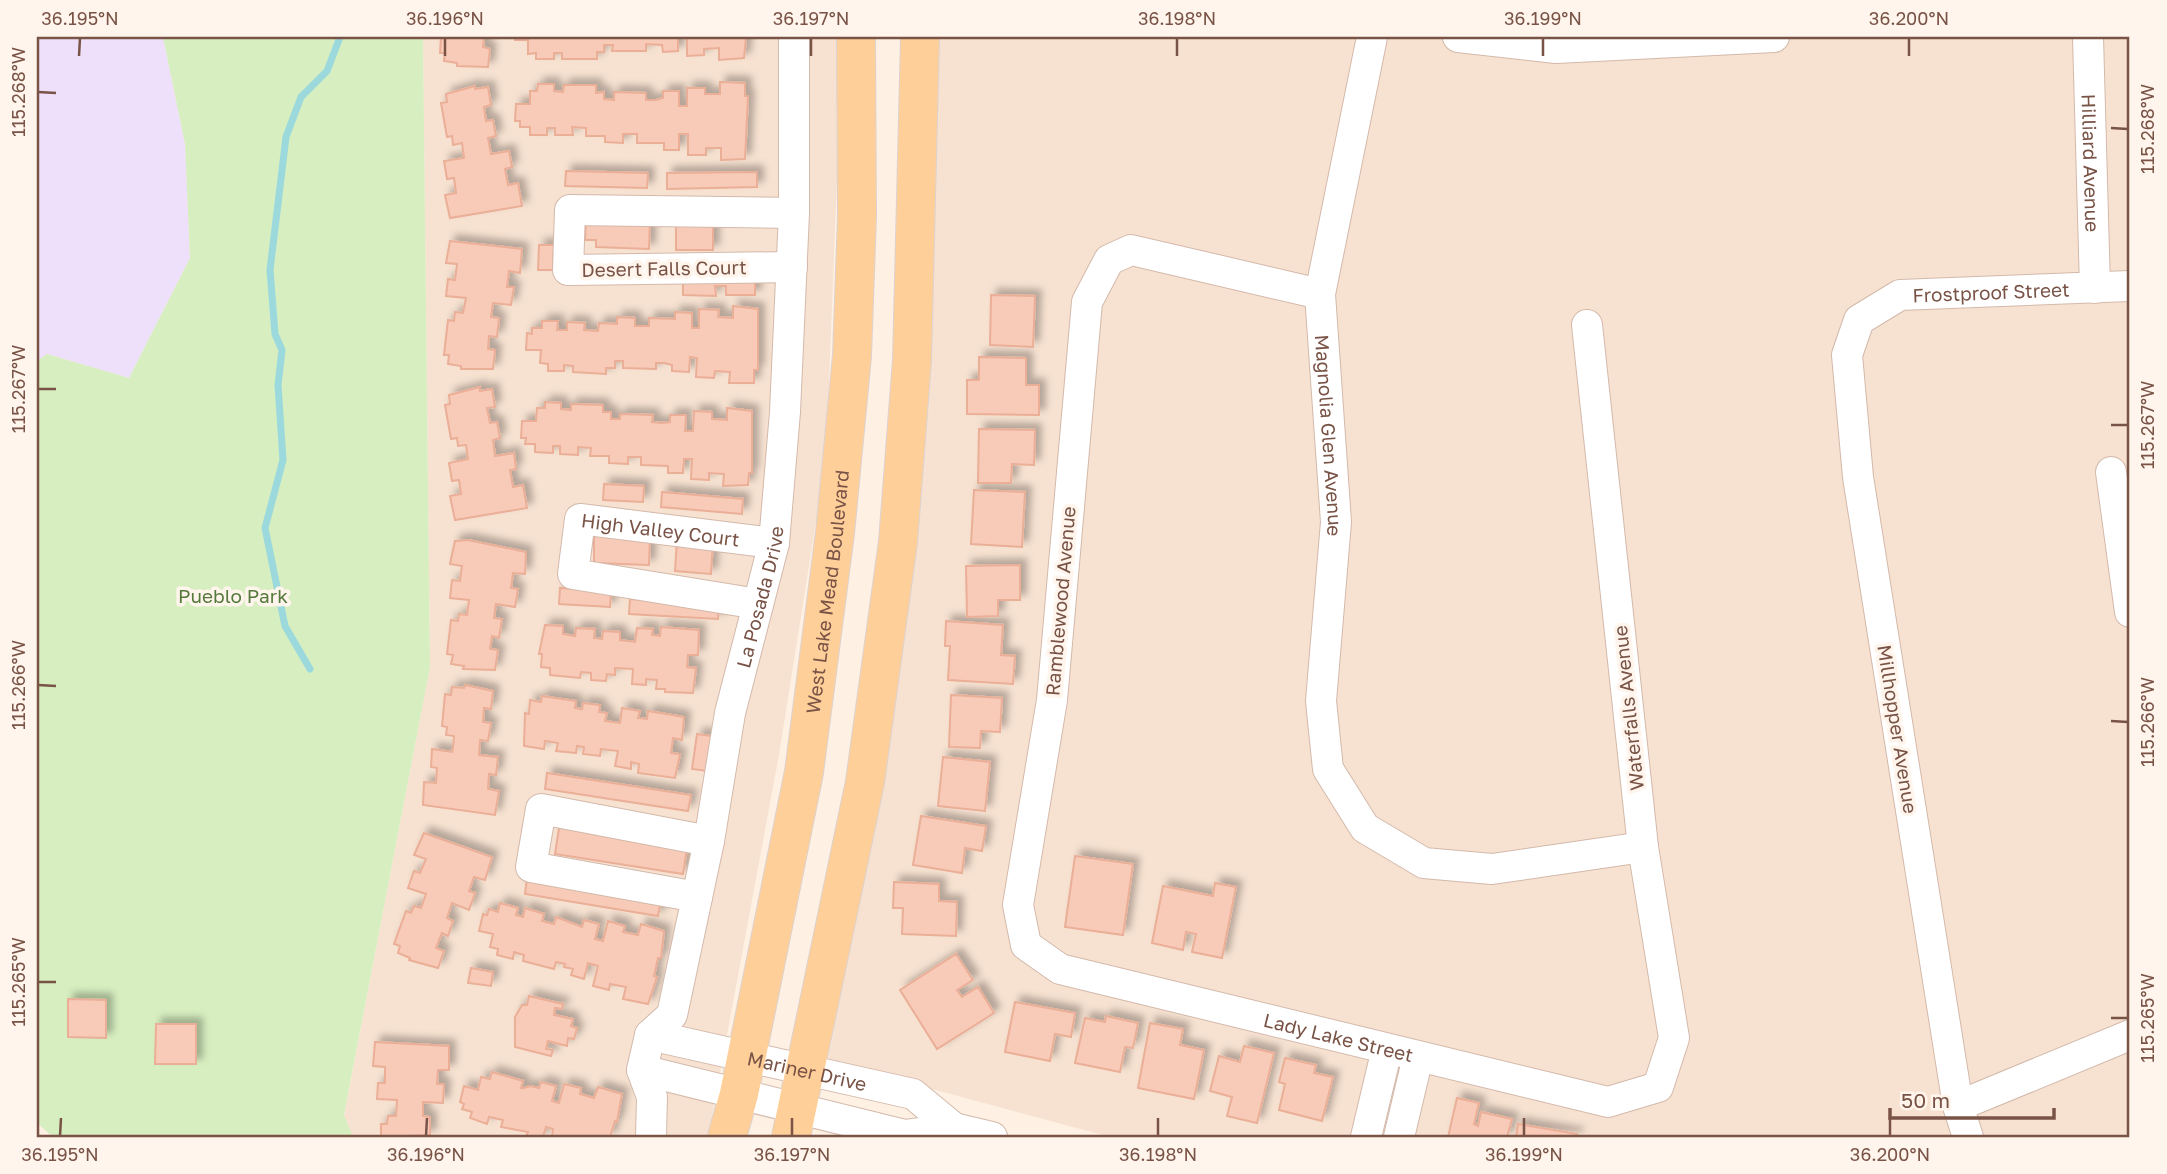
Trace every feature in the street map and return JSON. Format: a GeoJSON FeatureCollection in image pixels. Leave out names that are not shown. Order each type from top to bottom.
{"type":"FeatureCollection","features":[{"type":"Feature","properties":{"kind":"main road","name":"West Lake Mead Boulevard"},"geometry":{"type":"LineString","coordinates":[[727,1137],[739,1094],[804,772],[835,533],[852,356],[857,216],[856,37]]}},
{"type":"Feature","properties":{"kind":"main road"},"geometry":{"type":"LineString","coordinates":[[795,1123],[865,782],[898,542],[912,360],[920,37]]}},
{"type":"Feature","properties":{"kind":"street","name":"La Posada Drive"},"geometry":{"type":"LineString","coordinates":[[651,1137],[652,1097],[642,1070],[650,1035],[672,1014],[709,841],[730,713],[774,543],[785,412],[792,267],[794,37]]}},
{"type":"Feature","properties":{"kind":"street","name":"Magnolia Glen Avenue"},"geometry":{"type":"LineString","coordinates":[[1372,37],[1321,294],[1336,522],[1321,701],[1328,769],[1365,828],[1424,863],[1492,869],[1643,847]]}},
{"type":"Feature","properties":{"kind":"street"},"geometry":{"type":"LineString","coordinates":[[1458,37],[1556,48],[1774,37]]}},
{"type":"Feature","properties":{"kind":"street","name":"Hilliard Avenue"},"geometry":{"type":"LineString","coordinates":[[2088,37],[2095,288]]}},
{"type":"Feature","properties":{"kind":"street","name":"Desert Falls Court"},"geometry":{"type":"LineString","coordinates":[[792,267],[568,270],[570,210],[794,213]]}},
{"type":"Feature","properties":{"kind":"street","name":"Ramblewood Avenue"},"geometry":{"type":"LineString","coordinates":[[1026,945],[1018,905],[1052,700],[1087,302],[1108,260],[1131,250],[1321,294]]}},
{"type":"Feature","properties":{"kind":"street","name":"Frostproof Street"},"geometry":{"type":"LineString","coordinates":[[1859,320],[1900,295],[2130,286]]}},
{"type":"Feature","properties":{"kind":"street","name":"Millhopper Avenue"},"geometry":{"type":"LineString","coordinates":[[1859,320],[1847,355],[1858,477],[1958,1106],[1968,1137]]}},
{"type":"Feature","properties":{"kind":"street","name":"Waterfalls Avenue"},"geometry":{"type":"LineString","coordinates":[[1587,325],[1643,847],[1674,1038],[1658,1087]]}},
{"type":"Feature","properties":{"kind":"street"},"geometry":{"type":"LineString","coordinates":[[2111,472],[2130,612]]}},
{"type":"Feature","properties":{"kind":"street","name":"High Valley Court"},"geometry":{"type":"LineString","coordinates":[[758,604],[573,574],[580,519],[774,543]]}},
{"type":"Feature","properties":{"kind":"street"},"geometry":{"type":"LineString","coordinates":[[697,897],[531,867],[541,809],[709,841]]}},
{"type":"Feature","properties":{"kind":"street","name":"Lady Lake Street"},"geometry":{"type":"LineString","coordinates":[[1026,945],[1060,969],[1608,1102],[1658,1087]]}},
{"type":"Feature","properties":{"kind":"street","name":"Mariner Drive"},"geometry":{"type":"LineString","coordinates":[[650,1035],[913,1094],[954,1128]]}},
{"type":"Feature","properties":{"kind":"street"},"geometry":{"type":"LineString","coordinates":[[1958,1106],[2130,1035]]}},
{"type":"Feature","properties":{"kind":"street"},"geometry":{"type":"LineString","coordinates":[[1366,1137],[1387,1049]]}},
{"type":"Feature","properties":{"kind":"street"},"geometry":{"type":"LineString","coordinates":[[1399,1137],[1418,1057]]}},
{"type":"Feature","properties":{"kind":"street","name":"Mariner Drive"},"geometry":{"type":"LineString","coordinates":[[642,1070],[739,1094],[795,1123],[905,1135],[954,1128],[992,1137]]}},
{"type":"Feature","properties":{"kind":"shaded area"},"geometry":{"type":"Polygon","coordinates":[[[37,37],[163,37],[185,144],[190,258],[129,378],[47,354],[37,361],[37,37]]]}},
{"type":"Feature","properties":{"kind":"shaded area"},"geometry":{"type":"Polygon","coordinates":[[[423,37],[840,37],[841,78],[826,459],[779,755],[708,1137],[353,1137],[344,1116],[430,667],[423,37]]]}},
{"type":"Feature","properties":{"kind":"shaded area"},"geometry":{"type":"Polygon","coordinates":[[[933,37],[2130,37],[2130,1137],[1110,1137],[828,1061],[872,832],[933,37]]]}},
{"type":"Feature","properties":{"kind":"green space","name":"Pueblo Park"},"geometry":{"type":"Polygon","coordinates":[[[163,37],[423,37],[430,667],[344,1115],[353,1137],[53,1137],[37,1123],[37,361],[47,354],[129,378],[190,258],[185,144],[163,37]]]}},
{"type":"Feature","properties":{"kind":"building"},"geometry":{"type":"Polygon","coordinates":[[[441,37],[484,37],[483,47],[490,49],[488,67],[457,66],[457,63],[444,61],[445,53],[440,53],[441,37]]]}},
{"type":"Feature","properties":{"kind":"building"},"geometry":{"type":"Polygon","coordinates":[[[515,37],[678,37],[678,51],[663,52],[662,45],[646,44],[646,51],[612,51],[613,45],[604,45],[604,52],[597,52],[597,59],[562,59],[562,53],[554,53],[554,59],[536,59],[536,53],[528,54],[528,40],[515,40],[515,37]]]}},
{"type":"Feature","properties":{"kind":"building"},"geometry":{"type":"Polygon","coordinates":[[[687,37],[746,37],[744,58],[719,60],[719,48],[704,49],[704,55],[687,56],[687,37]]]}},
{"type":"Feature","properties":{"kind":"building"},"geometry":{"type":"Polygon","coordinates":[[[720,82],[745,83],[745,96],[748,96],[745,159],[721,160],[721,148],[706,148],[706,155],[688,155],[688,134],[679,134],[679,150],[664,150],[664,143],[637,143],[637,134],[623,134],[623,143],[605,142],[605,136],[586,136],[586,128],[572,127],[573,135],[555,135],[555,128],[547,128],[547,135],[530,135],[530,127],[520,127],[520,121],[515,121],[516,104],[530,104],[530,91],[537,91],[538,84],[554,84],[554,91],[563,92],[564,85],[596,85],[596,93],[604,92],[604,99],[614,100],[614,92],[646,93],[646,100],[656,100],[663,98],[663,91],[679,91],[679,106],[687,106],[687,88],[705,88],[705,94],[720,94],[720,82]]]}},
{"type":"Feature","properties":{"kind":"building"},"geometry":{"type":"Polygon","coordinates":[[[475,86],[475,89],[488,87],[491,105],[484,107],[486,121],[493,120],[496,136],[488,138],[491,154],[509,151],[512,167],[505,169],[508,185],[518,183],[522,206],[450,218],[445,195],[456,193],[454,178],[447,179],[444,161],[464,158],[462,143],[453,145],[452,136],[447,137],[441,103],[447,102],[446,94],[475,86]]]}},
{"type":"Feature","properties":{"kind":"building"},"geometry":{"type":"Polygon","coordinates":[[[566,171],[648,173],[647,188],[565,186],[566,171]]]}},
{"type":"Feature","properties":{"kind":"building"},"geometry":{"type":"Polygon","coordinates":[[[757,172],[757,187],[667,189],[667,173],[757,172]]]}},
{"type":"Feature","properties":{"kind":"building"},"geometry":{"type":"Polygon","coordinates":[[[586,218],[650,219],[649,249],[596,247],[596,240],[585,240],[586,218]]]}},
{"type":"Feature","properties":{"kind":"building"},"geometry":{"type":"Polygon","coordinates":[[[676,218],[713,218],[713,250],[676,250],[676,218]]]}},
{"type":"Feature","properties":{"kind":"building"},"geometry":{"type":"Polygon","coordinates":[[[450,241],[522,249],[520,273],[509,271],[507,287],[514,287],[511,305],[493,303],[491,317],[499,318],[497,337],[489,336],[488,349],[495,350],[493,369],[461,369],[461,366],[448,364],[449,355],[444,355],[448,320],[454,321],[455,312],[463,313],[466,298],[446,296],[448,279],[455,280],[457,264],[446,263],[450,241]]]}},
{"type":"Feature","properties":{"kind":"building"},"geometry":{"type":"Polygon","coordinates":[[[539,245],[554,245],[553,270],[538,270],[539,245]]]}},
{"type":"Feature","properties":{"kind":"building"},"geometry":{"type":"Polygon","coordinates":[[[683,281],[755,282],[755,295],[726,295],[726,286],[715,286],[716,296],[683,295],[683,281]]]}},
{"type":"Feature","properties":{"kind":"building"},"geometry":{"type":"Polygon","coordinates":[[[991,295],[1035,296],[1033,347],[990,345],[991,295]]]}},
{"type":"Feature","properties":{"kind":"building"},"geometry":{"type":"Polygon","coordinates":[[[733,306],[758,309],[758,370],[754,370],[754,383],[729,383],[730,372],[715,371],[714,378],[696,377],[697,358],[690,357],[689,372],[672,371],[672,365],[664,363],[656,363],[656,369],[623,368],[623,361],[615,361],[615,368],[606,368],[606,374],[573,372],[573,366],[564,365],[564,371],[548,371],[548,364],[540,363],[541,350],[526,350],[527,333],[532,334],[532,328],[542,328],[542,321],[558,321],[557,330],[567,330],[567,322],[585,323],[584,330],[598,331],[599,323],[617,324],[617,317],[635,318],[635,326],[649,326],[649,318],[675,319],[675,312],[692,313],[692,328],[699,328],[699,309],[719,310],[718,317],[733,318],[733,306]]]}},
{"type":"Feature","properties":{"kind":"building"},"geometry":{"type":"Polygon","coordinates":[[[979,357],[1026,358],[1026,385],[1039,385],[1039,415],[967,414],[967,380],[979,380],[979,357]]]}},
{"type":"Feature","properties":{"kind":"building"},"geometry":{"type":"Polygon","coordinates":[[[480,387],[480,391],[492,389],[495,407],[487,408],[490,423],[497,422],[500,438],[493,440],[495,456],[514,453],[516,469],[510,470],[513,487],[523,485],[527,508],[455,520],[450,496],[461,494],[459,480],[452,481],[449,463],[468,459],[466,445],[458,446],[457,438],[451,439],[445,405],[450,404],[449,395],[480,387]]]}},
{"type":"Feature","properties":{"kind":"building"},"geometry":{"type":"Polygon","coordinates":[[[545,402],[561,403],[561,409],[571,410],[571,404],[603,405],[603,412],[611,412],[611,419],[620,419],[620,414],[653,415],[652,422],[662,423],[670,422],[670,415],[686,415],[685,431],[693,431],[694,411],[712,412],[712,419],[727,420],[727,408],[752,411],[752,473],[749,473],[748,485],[723,486],[724,474],[709,473],[709,480],[691,479],[692,459],[684,459],[683,473],[668,473],[668,466],[641,465],[641,457],[628,457],[628,464],[609,463],[609,456],[590,456],[591,448],[578,447],[578,455],[560,454],[560,446],[553,446],[553,453],[535,452],[535,444],[525,444],[526,438],[521,438],[522,421],[536,421],[537,408],[545,408],[545,402]]]}},
{"type":"Feature","properties":{"kind":"building"},"geometry":{"type":"Polygon","coordinates":[[[979,429],[1035,430],[1034,465],[1012,464],[1011,483],[978,483],[979,429]]]}},
{"type":"Feature","properties":{"kind":"building"},"geometry":{"type":"Polygon","coordinates":[[[604,484],[644,486],[643,502],[603,500],[604,484]]]}},
{"type":"Feature","properties":{"kind":"building"},"geometry":{"type":"Polygon","coordinates":[[[974,490],[1025,492],[1022,547],[971,544],[974,490]]]}},
{"type":"Feature","properties":{"kind":"building"},"geometry":{"type":"Polygon","coordinates":[[[662,492],[743,499],[742,514],[661,507],[662,492]]]}},
{"type":"Feature","properties":{"kind":"building"},"geometry":{"type":"Polygon","coordinates":[[[594,532],[650,534],[649,565],[594,563],[594,532]]]}},
{"type":"Feature","properties":{"kind":"building"},"geometry":{"type":"Polygon","coordinates":[[[468,540],[526,552],[525,574],[513,573],[511,588],[518,589],[515,607],[496,604],[494,618],[502,619],[499,638],[492,636],[490,649],[498,650],[495,670],[463,669],[464,666],[451,664],[453,655],[447,654],[451,620],[458,621],[459,614],[467,615],[469,600],[450,598],[452,580],[460,581],[462,566],[450,564],[455,541],[468,540]]]}},
{"type":"Feature","properties":{"kind":"building"},"geometry":{"type":"Polygon","coordinates":[[[677,540],[713,542],[711,574],[675,571],[677,540]]]}},
{"type":"Feature","properties":{"kind":"building"},"geometry":{"type":"Polygon","coordinates":[[[1020,565],[1020,600],[998,600],[998,616],[967,617],[966,566],[1020,565]]]}},
{"type":"Feature","properties":{"kind":"building"},"geometry":{"type":"Polygon","coordinates":[[[560,588],[611,591],[610,607],[559,604],[560,588]]]}},
{"type":"Feature","properties":{"kind":"building"},"geometry":{"type":"Polygon","coordinates":[[[630,599],[719,604],[718,619],[629,614],[630,599]]]}},
{"type":"Feature","properties":{"kind":"building"},"geometry":{"type":"Polygon","coordinates":[[[946,621],[1003,625],[1001,655],[1015,656],[1013,684],[948,680],[950,646],[945,646],[946,621]]]}},
{"type":"Feature","properties":{"kind":"building"},"geometry":{"type":"Polygon","coordinates":[[[545,625],[563,626],[563,634],[575,636],[576,628],[595,629],[594,638],[602,639],[603,631],[620,632],[620,640],[635,642],[637,628],[653,629],[652,635],[660,636],[661,627],[699,630],[698,655],[688,655],[687,667],[696,668],[693,693],[656,689],[657,680],[646,679],[646,685],[632,684],[633,669],[615,668],[615,675],[607,674],[606,681],[591,680],[591,673],[581,672],[580,678],[550,675],[550,668],[541,667],[542,654],[539,654],[545,625]]]}},
{"type":"Feature","properties":{"kind":"building"},"geometry":{"type":"Polygon","coordinates":[[[465,685],[493,691],[491,709],[484,708],[483,722],[491,723],[488,741],[480,740],[479,755],[498,757],[496,775],[489,774],[488,789],[499,791],[495,815],[423,805],[424,782],[436,783],[437,768],[431,767],[432,749],[452,752],[453,748],[454,736],[446,735],[447,727],[442,726],[445,694],[451,695],[452,687],[464,688],[465,685]]]}},
{"type":"Feature","properties":{"kind":"building"},"geometry":{"type":"Polygon","coordinates":[[[951,695],[1002,698],[1000,732],[981,731],[980,748],[949,747],[951,695]]]}},
{"type":"Feature","properties":{"kind":"building"},"geometry":{"type":"Polygon","coordinates":[[[542,696],[576,701],[575,708],[582,709],[583,703],[600,705],[599,712],[607,713],[605,721],[620,723],[622,708],[640,711],[638,718],[647,719],[648,711],[684,717],[682,740],[673,738],[671,753],[680,754],[675,778],[638,773],[639,764],[631,762],[631,769],[615,766],[618,751],[601,749],[600,756],[583,754],[584,747],[577,746],[576,753],[556,751],[558,743],[545,741],[544,749],[524,746],[525,713],[529,714],[530,700],[541,702],[542,696]]]}},
{"type":"Feature","properties":{"kind":"building"},"geometry":{"type":"Polygon","coordinates":[[[697,734],[712,736],[707,771],[692,769],[697,734]]]}},
{"type":"Feature","properties":{"kind":"building"},"geometry":{"type":"Polygon","coordinates":[[[943,757],[990,762],[985,811],[938,806],[943,757]]]}},
{"type":"Feature","properties":{"kind":"building"},"geometry":{"type":"Polygon","coordinates":[[[547,773],[691,795],[688,811],[545,789],[547,773]]]}},
{"type":"Feature","properties":{"kind":"building"},"geometry":{"type":"Polygon","coordinates":[[[921,816],[986,826],[982,851],[965,848],[962,873],[913,865],[921,816]]]}},
{"type":"Feature","properties":{"kind":"building"},"geometry":{"type":"Polygon","coordinates":[[[560,822],[688,842],[683,874],[555,854],[560,822]]]}},
{"type":"Feature","properties":{"kind":"building"},"geometry":{"type":"Polygon","coordinates":[[[424,833],[492,857],[485,880],[474,877],[469,891],[475,893],[469,910],[452,903],[447,918],[453,921],[448,936],[442,933],[436,948],[444,951],[438,968],[409,960],[410,958],[398,953],[400,946],[394,944],[406,911],[411,913],[414,906],[421,908],[426,894],[408,888],[414,871],[420,873],[426,859],[414,855],[424,833]]]}},
{"type":"Feature","properties":{"kind":"building"},"geometry":{"type":"Polygon","coordinates":[[[1075,856],[1133,864],[1123,935],[1065,927],[1075,856]]]}},
{"type":"Feature","properties":{"kind":"building"},"geometry":{"type":"Polygon","coordinates":[[[527,878],[661,900],[658,916],[525,894],[527,878]]]}},
{"type":"Feature","properties":{"kind":"building"},"geometry":{"type":"Polygon","coordinates":[[[894,882],[939,884],[939,901],[957,902],[956,936],[902,934],[903,908],[893,908],[894,882]]]}},
{"type":"Feature","properties":{"kind":"building"},"geometry":{"type":"Polygon","coordinates":[[[1215,883],[1236,887],[1222,958],[1192,952],[1196,934],[1186,932],[1183,950],[1152,943],[1163,886],[1213,896],[1215,883]]]}},
{"type":"Feature","properties":{"kind":"building"},"geometry":{"type":"Polygon","coordinates":[[[500,903],[518,908],[516,915],[523,917],[525,908],[544,914],[542,921],[554,924],[556,917],[582,927],[584,920],[599,924],[595,939],[603,941],[608,921],[625,926],[623,932],[638,935],[641,924],[664,931],[661,958],[658,958],[654,976],[657,977],[648,1004],[623,999],[626,987],[610,984],[609,990],[593,986],[598,966],[588,963],[584,979],[571,975],[573,969],[564,967],[565,964],[556,962],[554,969],[523,961],[524,955],[514,952],[513,959],[497,955],[498,949],[490,947],[493,934],[479,931],[483,914],[487,915],[489,909],[498,912],[500,903]]]}},
{"type":"Feature","properties":{"kind":"building"},"geometry":{"type":"Polygon","coordinates":[[[956,954],[973,980],[957,990],[962,997],[978,987],[994,1013],[937,1049],[900,990],[956,954]]]}},
{"type":"Feature","properties":{"kind":"building"},"geometry":{"type":"Polygon","coordinates":[[[471,968],[493,972],[491,986],[468,983],[471,968]]]}},
{"type":"Feature","properties":{"kind":"building"},"geometry":{"type":"Polygon","coordinates":[[[529,996],[563,1004],[562,1009],[555,1008],[554,1015],[573,1019],[571,1026],[577,1028],[574,1039],[568,1038],[567,1046],[548,1041],[546,1049],[553,1050],[551,1056],[515,1047],[515,1017],[522,1005],[527,1005],[529,996]]]}},
{"type":"Feature","properties":{"kind":"building"},"geometry":{"type":"Polygon","coordinates":[[[68,999],[106,1000],[106,1038],[68,1037],[68,999]]]}},
{"type":"Feature","properties":{"kind":"building"},"geometry":{"type":"Polygon","coordinates":[[[1015,1002],[1075,1013],[1071,1037],[1055,1034],[1050,1061],[1005,1052],[1015,1002]]]}},
{"type":"Feature","properties":{"kind":"building"},"geometry":{"type":"Polygon","coordinates":[[[1106,1016],[1138,1023],[1133,1048],[1125,1047],[1120,1072],[1075,1063],[1085,1018],[1105,1022],[1106,1016]]]}},
{"type":"Feature","properties":{"kind":"building"},"geometry":{"type":"Polygon","coordinates":[[[1150,1023],[1183,1029],[1180,1045],[1204,1050],[1194,1099],[1138,1088],[1150,1023]]]}},
{"type":"Feature","properties":{"kind":"building"},"geometry":{"type":"Polygon","coordinates":[[[156,1024],[196,1024],[196,1064],[155,1064],[156,1024]]]}},
{"type":"Feature","properties":{"kind":"building"},"geometry":{"type":"Polygon","coordinates":[[[375,1042],[449,1046],[449,1070],[438,1070],[437,1084],[444,1084],[443,1103],[423,1102],[423,1116],[430,1117],[430,1135],[381,1137],[381,1124],[387,1124],[388,1116],[396,1116],[397,1100],[377,1099],[378,1083],[385,1083],[385,1067],[373,1066],[375,1042]]]}},
{"type":"Feature","properties":{"kind":"building"},"geometry":{"type":"Polygon","coordinates":[[[1244,1046],[1274,1053],[1257,1123],[1227,1116],[1232,1097],[1210,1091],[1219,1056],[1240,1062],[1244,1046]]]}},
{"type":"Feature","properties":{"kind":"building"},"geometry":{"type":"Polygon","coordinates":[[[1285,1058],[1316,1065],[1314,1073],[1333,1077],[1322,1121],[1279,1110],[1285,1084],[1279,1082],[1285,1058]]]}},
{"type":"Feature","properties":{"kind":"building"},"geometry":{"type":"Polygon","coordinates":[[[492,1072],[523,1081],[521,1088],[539,1088],[541,1082],[556,1086],[552,1101],[559,1103],[564,1084],[581,1088],[580,1094],[594,1098],[598,1087],[622,1094],[617,1122],[615,1121],[610,1137],[552,1137],[553,1129],[546,1127],[543,1137],[526,1137],[528,1132],[501,1127],[503,1120],[489,1117],[487,1124],[470,1118],[472,1112],[462,1109],[464,1104],[460,1102],[464,1086],[478,1090],[481,1077],[490,1079],[492,1072]]]}},
{"type":"Feature","properties":{"kind":"building"},"geometry":{"type":"Polygon","coordinates":[[[1457,1098],[1479,1103],[1474,1124],[1478,1126],[1481,1112],[1512,1119],[1507,1137],[1448,1137],[1457,1098]]]}},
{"type":"Feature","properties":{"kind":"building"},"geometry":{"type":"Polygon","coordinates":[[[1518,1124],[1577,1134],[1576,1137],[1516,1137],[1518,1124]]]}},
{"type":"Feature","properties":{"kind":"waterway"},"geometry":{"type":"LineString","coordinates":[[310,669],[285,626],[265,528],[283,460],[278,385],[282,350],[275,334],[270,270],[286,137],[301,97],[327,71],[340,37]]}}]}
